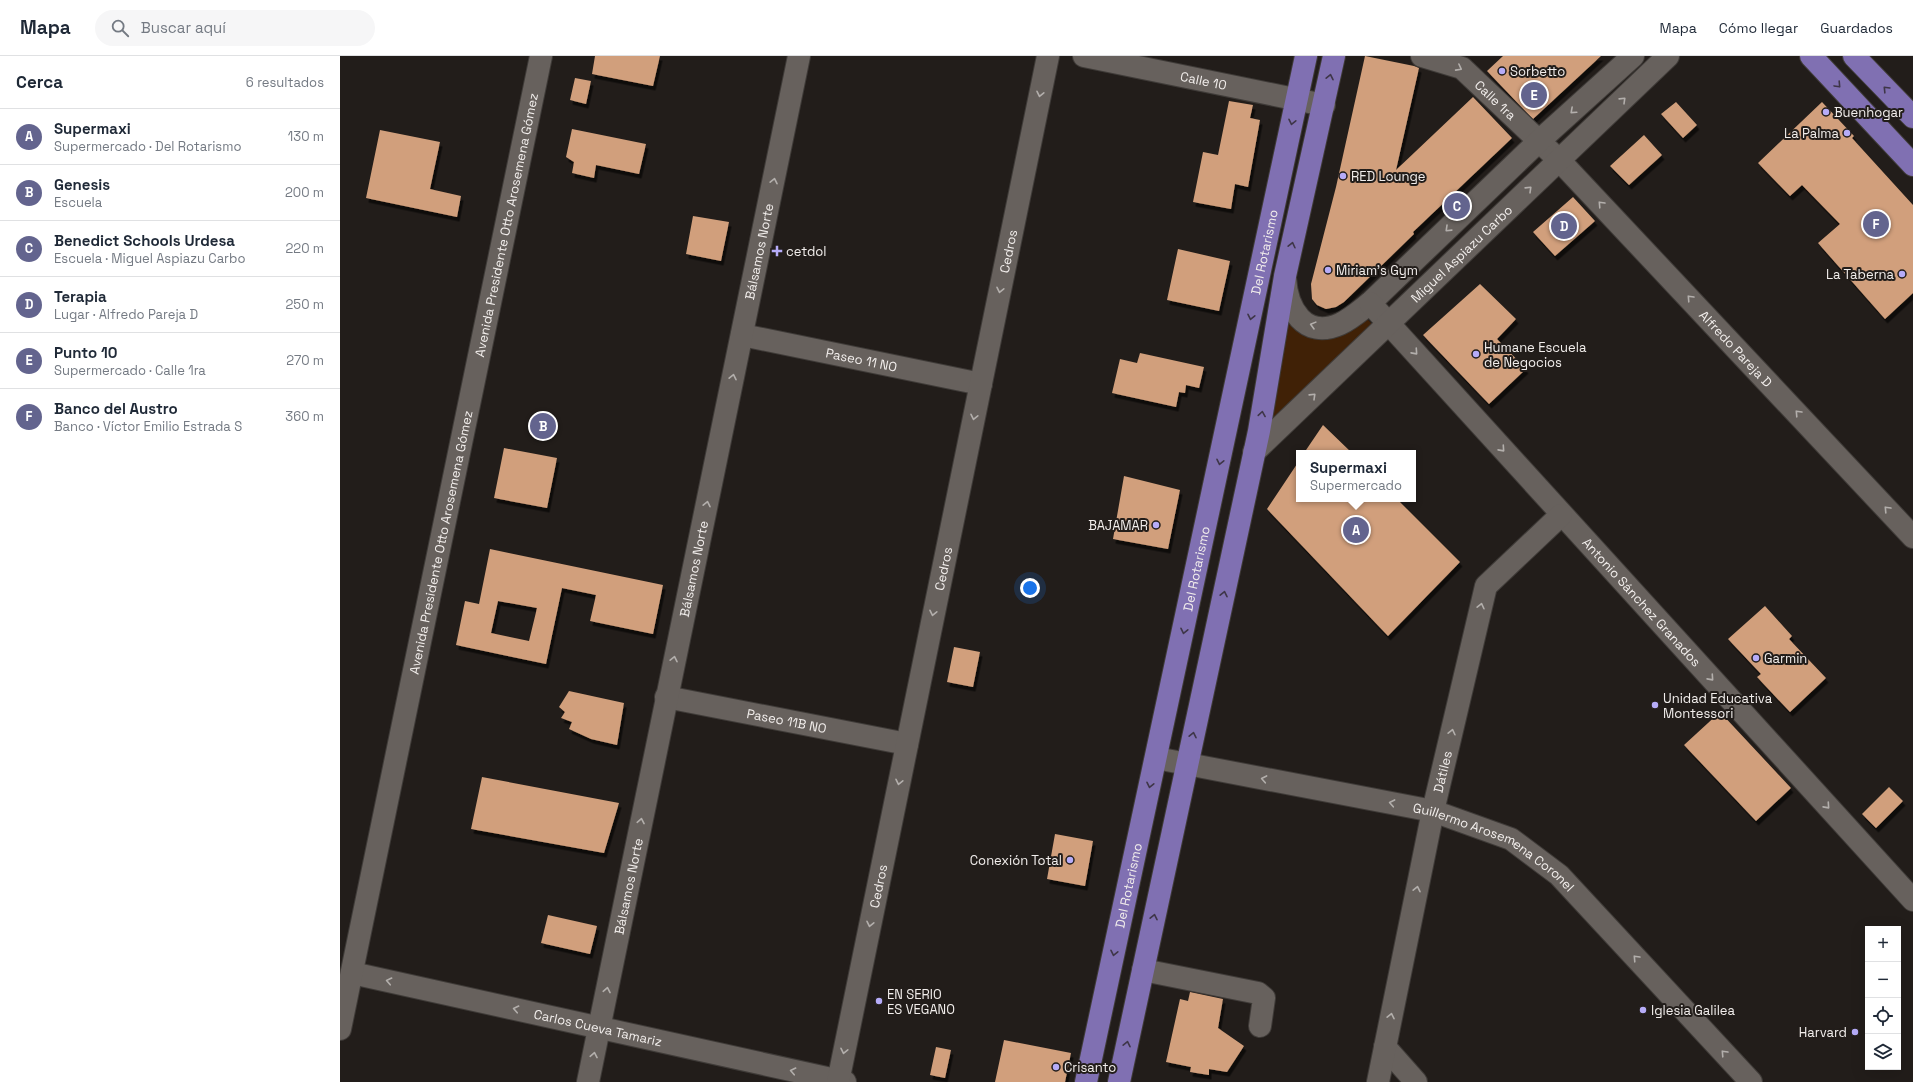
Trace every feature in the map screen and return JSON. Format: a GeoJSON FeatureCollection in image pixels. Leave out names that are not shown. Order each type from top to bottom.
{"type":"FeatureCollection","features":[{"type":"Feature","properties":{"kind":"main road","name":"Del Rotarismo"},"geometry":{"type":"LineString","coordinates":[[1086,1082],[1306,56]]}},
{"type":"Feature","properties":{"kind":"main road","name":"Del Rotarismo"},"geometry":{"type":"LineString","coordinates":[[1119,1082],[1254,452],[1285,276],[1334,56]]}},
{"type":"Feature","properties":{"kind":"main road"},"geometry":{"type":"LineString","coordinates":[[1811,56],[1908,159]]}},
{"type":"Feature","properties":{"kind":"main road"},"geometry":{"type":"LineString","coordinates":[[1854,56],[1913,117]]}},
{"type":"Feature","properties":{"kind":"street","name":"Avenida Presidente Otto Arosemena Gómez"},"geometry":{"type":"LineString","coordinates":[[340,1029],[541,56]]}},
{"type":"Feature","properties":{"kind":"street","name":"Bálsamos Norte"},"geometry":{"type":"LineString","coordinates":[[588,1082],[799,56]]}},
{"type":"Feature","properties":{"kind":"street","name":"Cedros"},"geometry":{"type":"LineString","coordinates":[[840,1082],[907,744],[1048,56]]}},
{"type":"Feature","properties":{"kind":"street","name":"Calle 10"},"geometry":{"type":"LineString","coordinates":[[1084,56],[1324,105]]}},
{"type":"Feature","properties":{"kind":"street","name":"Calle 1ra"},"geometry":{"type":"LineString","coordinates":[[1422,56],[1462,68],[1560,160]]}},
{"type":"Feature","properties":{"kind":"street","name":"Miguel Aspiazu Carbo"},"geometry":{"type":"LineString","coordinates":[[1285,276],[1288,301],[1296,315],[1308,324],[1323,327],[1338,325],[1370,303],[1539,141],[1633,56]]}},
{"type":"Feature","properties":{"kind":"street","name":"Miguel Aspiazu Carbo"},"geometry":{"type":"LineString","coordinates":[[1254,452],[1668,56]]}},
{"type":"Feature","properties":{"kind":"street","name":"Alfredo Pareja D"},"geometry":{"type":"LineString","coordinates":[[1560,160],[1913,537]]}},
{"type":"Feature","properties":{"kind":"street","name":"Antonio Sánchez Granados"},"geometry":{"type":"LineString","coordinates":[[1370,303],[1913,900]]}},
{"type":"Feature","properties":{"kind":"street","name":"Paseo 11 NO"},"geometry":{"type":"LineString","coordinates":[[742,335],[980,384]]}},
{"type":"Feature","properties":{"kind":"street","name":"Dátiles"},"geometry":{"type":"LineString","coordinates":[[1378,1082],[1433,811],[1486,586],[1562,515]]}},
{"type":"Feature","properties":{"kind":"street","name":"Paseo 11B NO"},"geometry":{"type":"LineString","coordinates":[[666,697],[907,744]]}},
{"type":"Feature","properties":{"kind":"street","name":"Guillermo Arosemena Coronel"},"geometry":{"type":"LineString","coordinates":[[1156,758],[1433,811],[1511,839],[1559,875],[1751,1082]]}},
{"type":"Feature","properties":{"kind":"street"},"geometry":{"type":"LineString","coordinates":[[1143,970],[1258,992],[1264,998],[1260,1026]]}},
{"type":"Feature","properties":{"kind":"street","name":"Carlos Cueva Tamariz"},"geometry":{"type":"LineString","coordinates":[[352,973],[840,1082]]}},
{"type":"Feature","properties":{"kind":"street"},"geometry":{"type":"LineString","coordinates":[[1385,1047],[1416,1082]]}},
{"type":"Feature","properties":{"kind":"shaded area"},"geometry":{"type":"Polygon","coordinates":[[[1281,316],[1308,336],[1328,338],[1365,317],[1374,326],[1269,428],[1281,316]]]}},
{"type":"Feature","properties":{"kind":"building"},"geometry":{"type":"Polygon","coordinates":[[[595,56],[660,56],[653,86],[592,74],[595,56]]]}},
{"type":"Feature","properties":{"kind":"building"},"geometry":{"type":"Polygon","coordinates":[[[1365,56],[1419,68],[1396,170],[1473,97],[1512,138],[1413,232],[1414,234],[1344,302],[1336,307],[1326,309],[1317,305],[1312,299],[1311,284],[1336,187],[1365,56]]]}},
{"type":"Feature","properties":{"kind":"building"},"geometry":{"type":"Polygon","coordinates":[[[1503,56],[1601,56],[1533,119],[1487,71],[1503,56]]]}},
{"type":"Feature","properties":{"kind":"building"},"geometry":{"type":"Polygon","coordinates":[[[575,78],[591,81],[586,104],[570,100],[575,78]]]}},
{"type":"Feature","properties":{"kind":"building"},"geometry":{"type":"Polygon","coordinates":[[[1229,101],[1253,105],[1250,118],[1260,120],[1248,187],[1235,184],[1231,209],[1193,202],[1203,152],[1218,155],[1229,101]]]}},
{"type":"Feature","properties":{"kind":"building"},"geometry":{"type":"Polygon","coordinates":[[[1676,102],[1697,125],[1683,138],[1661,114],[1676,102]]]}},
{"type":"Feature","properties":{"kind":"building"},"geometry":{"type":"Polygon","coordinates":[[[1822,102],[1854,136],[1852,138],[1913,205],[1913,293],[1885,319],[1818,243],[1840,224],[1802,185],[1790,196],[1758,163],[1822,102]]]}},
{"type":"Feature","properties":{"kind":"building"},"geometry":{"type":"Polygon","coordinates":[[[572,129],[646,144],[639,174],[596,165],[594,178],[572,173],[574,162],[566,157],[572,129]]]}},
{"type":"Feature","properties":{"kind":"building"},"geometry":{"type":"Polygon","coordinates":[[[380,130],[440,142],[430,189],[461,196],[457,217],[366,198],[380,130]]]}},
{"type":"Feature","properties":{"kind":"building"},"geometry":{"type":"Polygon","coordinates":[[[1644,135],[1662,155],[1629,185],[1610,166],[1644,135]]]}},
{"type":"Feature","properties":{"kind":"building"},"geometry":{"type":"Polygon","coordinates":[[[1573,197],[1595,221],[1555,256],[1533,232],[1573,197]]]}},
{"type":"Feature","properties":{"kind":"building"},"geometry":{"type":"Polygon","coordinates":[[[693,216],[729,222],[721,261],[686,254],[693,216]]]}},
{"type":"Feature","properties":{"kind":"building"},"geometry":{"type":"Polygon","coordinates":[[[1178,249],[1230,261],[1219,311],[1167,300],[1178,249]]]}},
{"type":"Feature","properties":{"kind":"building","name":"Humane Escuela de Negocios"},"geometry":{"type":"Polygon","coordinates":[[[1480,284],[1516,319],[1497,339],[1526,369],[1489,404],[1423,335],[1480,284]]]}},
{"type":"Feature","properties":{"kind":"building"},"geometry":{"type":"Polygon","coordinates":[[[1140,353],[1204,367],[1199,388],[1186,385],[1185,393],[1179,392],[1176,407],[1112,393],[1120,359],[1137,363],[1140,353]]]}},
{"type":"Feature","properties":{"kind":"building"},"geometry":{"type":"Polygon","coordinates":[[[1323,425],[1349,450],[1306,450],[1323,425]]]}},
{"type":"Feature","properties":{"kind":"building"},"geometry":{"type":"Polygon","coordinates":[[[504,448],[557,458],[547,508],[494,498],[504,448]]]}},
{"type":"Feature","properties":{"kind":"building"},"geometry":{"type":"Polygon","coordinates":[[[1296,466],[1296,502],[1400,502],[1460,562],[1388,636],[1267,509],[1296,466]]]}},
{"type":"Feature","properties":{"kind":"building"},"geometry":{"type":"Polygon","coordinates":[[[1124,476],[1180,490],[1168,549],[1113,539],[1124,476]]]}},
{"type":"Feature","properties":{"kind":"building"},"geometry":{"type":"Polygon","coordinates":[[[490,549],[663,585],[653,634],[590,621],[596,595],[562,588],[546,664],[456,645],[465,601],[479,604],[490,549]],[[498,601],[491,633],[529,641],[537,608],[498,601]]]}},
{"type":"Feature","properties":{"kind":"building"},"geometry":{"type":"Polygon","coordinates":[[[1765,606],[1792,636],[1789,639],[1826,678],[1790,712],[1757,677],[1761,674],[1728,639],[1765,606]]]}},
{"type":"Feature","properties":{"kind":"building"},"geometry":{"type":"Polygon","coordinates":[[[954,647],[980,652],[973,687],[947,682],[954,647]]]}},
{"type":"Feature","properties":{"kind":"building"},"geometry":{"type":"Polygon","coordinates":[[[569,691],[624,703],[617,745],[591,739],[569,729],[572,722],[561,718],[565,712],[559,707],[569,691]]]}},
{"type":"Feature","properties":{"kind":"building"},"geometry":{"type":"Polygon","coordinates":[[[1720,712],[1791,788],[1756,821],[1684,745],[1720,712]]]}},
{"type":"Feature","properties":{"kind":"building"},"geometry":{"type":"Polygon","coordinates":[[[482,777],[619,803],[604,853],[471,829],[482,777]]]}},
{"type":"Feature","properties":{"kind":"building"},"geometry":{"type":"Polygon","coordinates":[[[1889,787],[1903,801],[1876,828],[1862,814],[1889,787]]]}},
{"type":"Feature","properties":{"kind":"building","name":"Conexión Total"},"geometry":{"type":"Polygon","coordinates":[[[1055,834],[1093,841],[1085,886],[1047,879],[1055,834]]]}},
{"type":"Feature","properties":{"kind":"building"},"geometry":{"type":"Polygon","coordinates":[[[548,915],[597,926],[590,954],[541,943],[548,915]]]}},
{"type":"Feature","properties":{"kind":"building"},"geometry":{"type":"Polygon","coordinates":[[[1190,992],[1223,999],[1218,1028],[1244,1046],[1227,1072],[1209,1069],[1209,1075],[1190,1072],[1191,1067],[1166,1062],[1180,999],[1188,1001],[1190,992]]]}},
{"type":"Feature","properties":{"kind":"building"},"geometry":{"type":"Polygon","coordinates":[[[1004,1040],[1071,1053],[1065,1082],[995,1082],[1004,1040]]]}},
{"type":"Feature","properties":{"kind":"building"},"geometry":{"type":"Polygon","coordinates":[[[936,1047],[951,1050],[945,1078],[930,1075],[936,1047]]]}},
{"type":"Feature","properties":{"kind":"place","name":"Sorbetto"},"geometry":{"type":"Point","coordinates":[1502,71]}},
{"type":"Feature","properties":{"kind":"place","name":"Punto 10"},"geometry":{"type":"Point","coordinates":[1534,95]}},
{"type":"Feature","properties":{"kind":"place","name":"Buenhogar"},"geometry":{"type":"Point","coordinates":[1826,112]}},
{"type":"Feature","properties":{"kind":"place","name":"La Palma"},"geometry":{"type":"Point","coordinates":[1847,133]}},
{"type":"Feature","properties":{"kind":"place","name":"RED Lounge"},"geometry":{"type":"Point","coordinates":[1343,176]}},
{"type":"Feature","properties":{"kind":"place","name":"Benedict Schools Urdesa"},"geometry":{"type":"Point","coordinates":[1457,206]}},
{"type":"Feature","properties":{"kind":"place","name":"Banco del Austro"},"geometry":{"type":"Point","coordinates":[1876,224]}},
{"type":"Feature","properties":{"kind":"place","name":"Terapia"},"geometry":{"type":"Point","coordinates":[1564,226]}},
{"type":"Feature","properties":{"kind":"place","name":"cetdol"},"geometry":{"type":"Point","coordinates":[777,251]}},
{"type":"Feature","properties":{"kind":"place","name":"Miriam's Gym"},"geometry":{"type":"Point","coordinates":[1328,270]}},
{"type":"Feature","properties":{"kind":"place","name":"La Taberna"},"geometry":{"type":"Point","coordinates":[1902,274]}},
{"type":"Feature","properties":{"kind":"place","name":"Humane Escuela de Negocios"},"geometry":{"type":"Point","coordinates":[1476,354]}},
{"type":"Feature","properties":{"kind":"place","name":"Genesis"},"geometry":{"type":"Point","coordinates":[543,426]}},
{"type":"Feature","properties":{"kind":"place","name":"BAJAMAR"},"geometry":{"type":"Point","coordinates":[1156,525]}},
{"type":"Feature","properties":{"kind":"place","name":"Supermaxi"},"geometry":{"type":"Point","coordinates":[1356,530]}},
{"type":"Feature","properties":{"kind":"place","name":"Garmin"},"geometry":{"type":"Point","coordinates":[1756,658]}},
{"type":"Feature","properties":{"kind":"place","name":"Unidad Educativa Montessori"},"geometry":{"type":"Point","coordinates":[1655,705]}},
{"type":"Feature","properties":{"kind":"place","name":"Conexión Total"},"geometry":{"type":"Point","coordinates":[1070,860]}},
{"type":"Feature","properties":{"kind":"place","name":"EN SERIO ES VEGANO"},"geometry":{"type":"Point","coordinates":[879,1001]}},
{"type":"Feature","properties":{"kind":"place","name":"Iglesia Galilea"},"geometry":{"type":"Point","coordinates":[1643,1010]}},
{"type":"Feature","properties":{"kind":"place","name":"Harvard"},"geometry":{"type":"Point","coordinates":[1855,1032]}},
{"type":"Feature","properties":{"kind":"place","name":"Crisanto"},"geometry":{"type":"Point","coordinates":[1056,1067]}}]}
